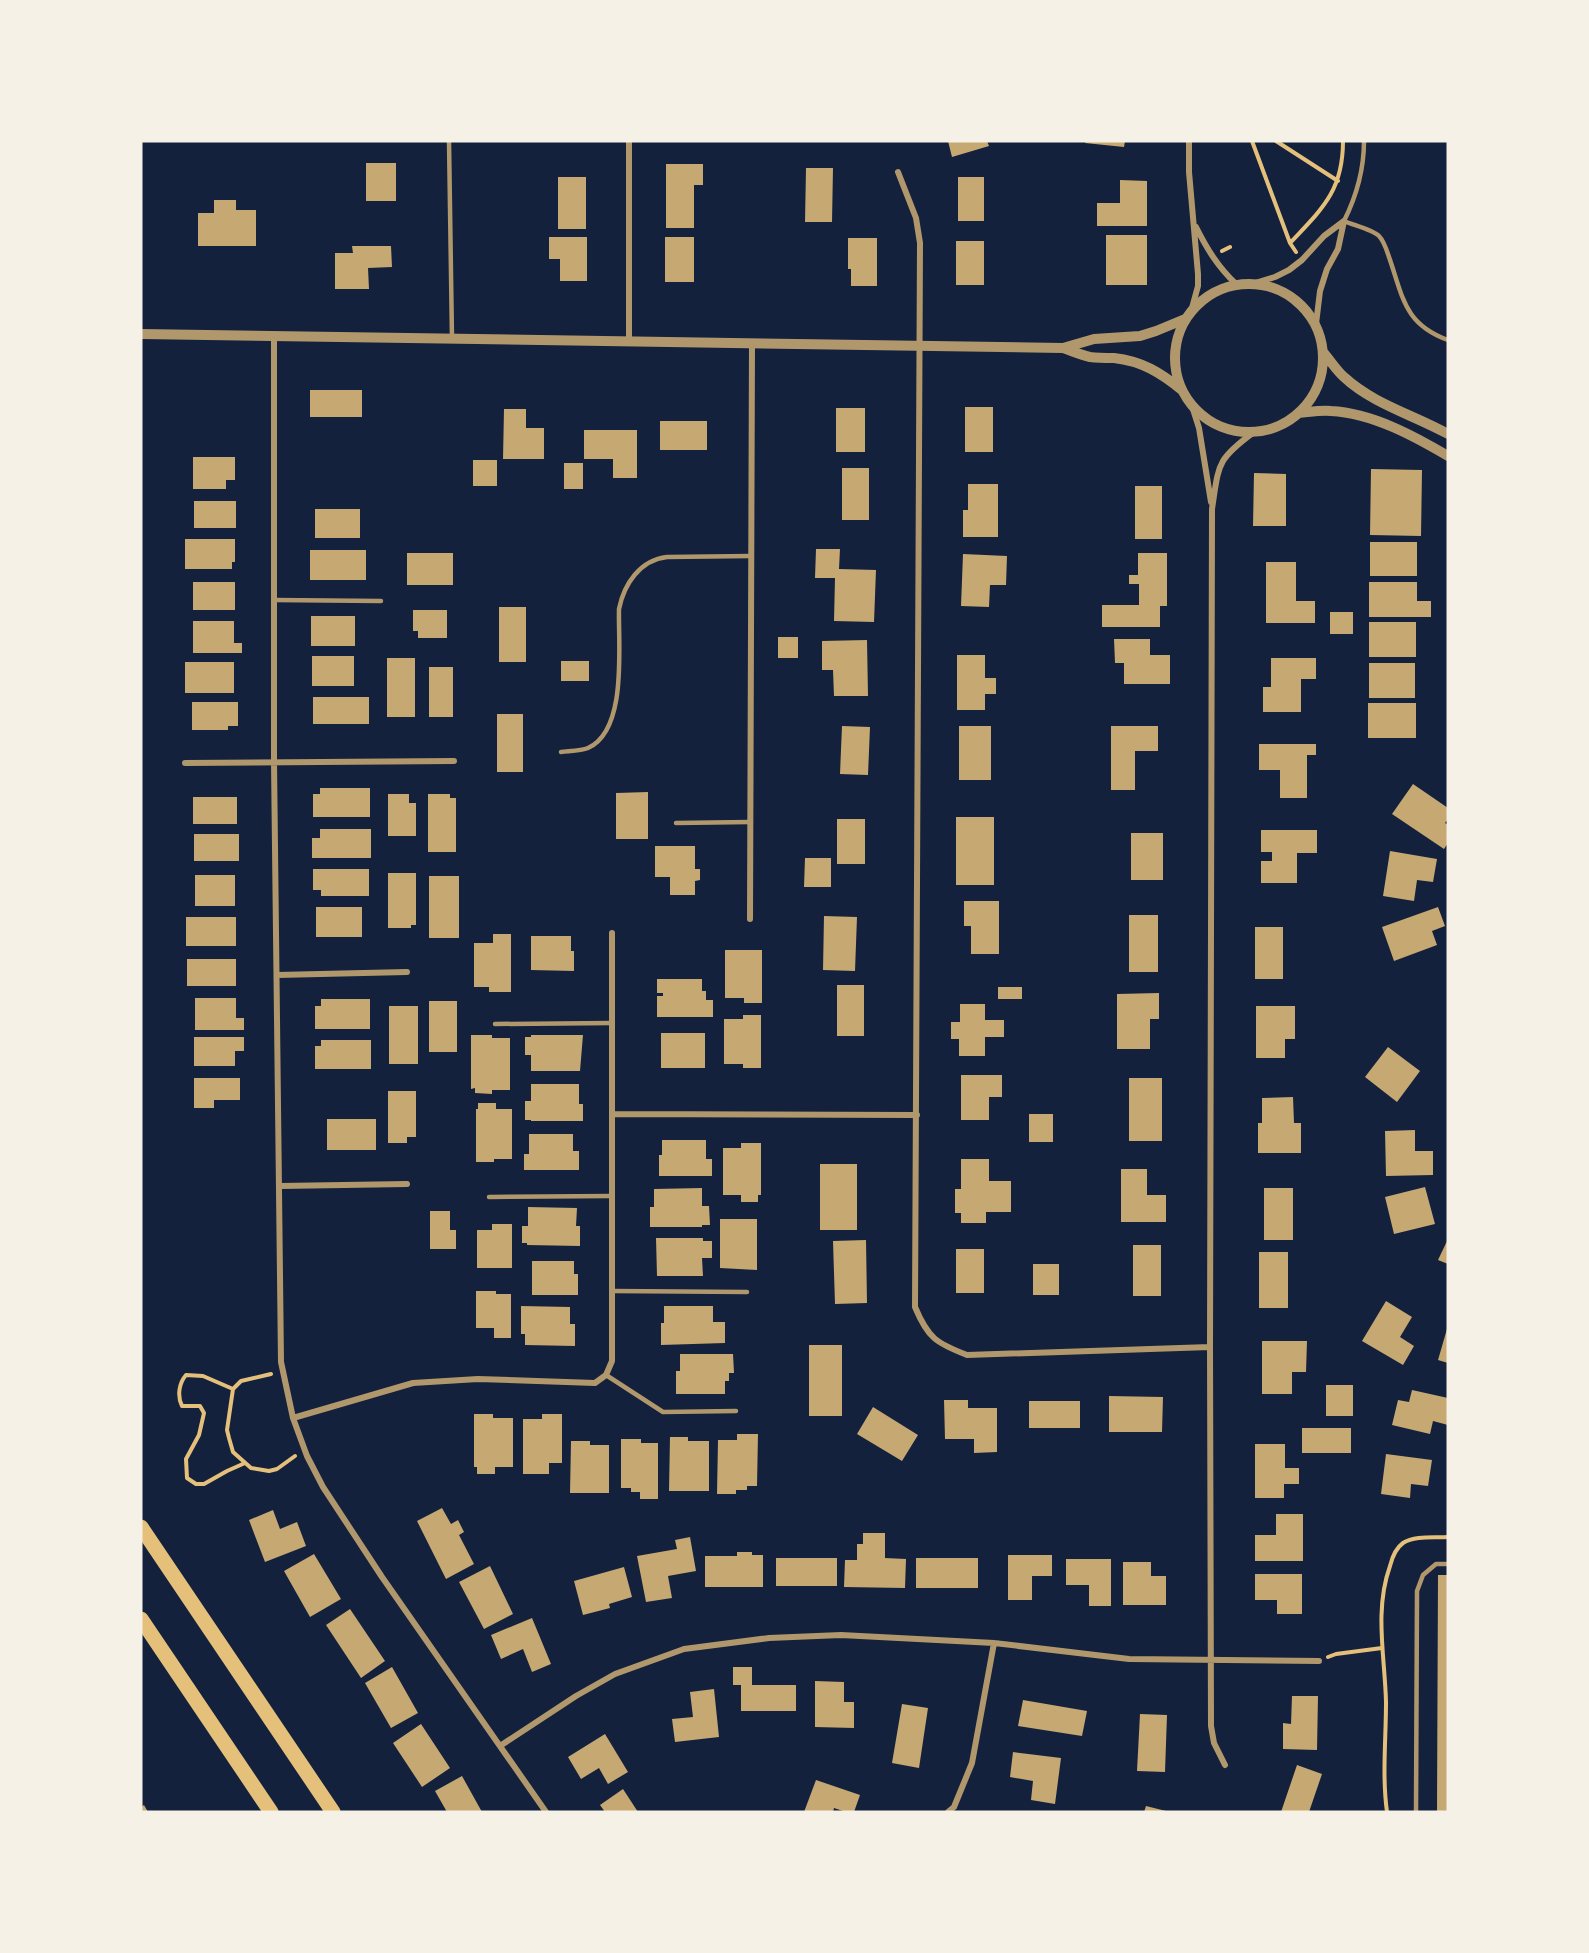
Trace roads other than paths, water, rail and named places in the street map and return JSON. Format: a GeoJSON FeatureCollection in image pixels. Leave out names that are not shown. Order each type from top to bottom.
{"type":"FeatureCollection","features":[{"type":"Feature","properties":{"kind":"highway"},"geometry":{"type":"LineString","coordinates":[[141,1527],[333,1812]]}},
{"type":"Feature","properties":{"kind":"highway"},"geometry":{"type":"LineString","coordinates":[[141,1619],[271,1812]]}},
{"type":"Feature","properties":{"kind":"street"},"geometry":{"type":"LineString","coordinates":[[629,141],[629,341]]}},
{"type":"Feature","properties":{"kind":"street"},"geometry":{"type":"LineString","coordinates":[[1189,141],[1189,172],[1195,224],[1198,286],[1192,308],[1178,333],[1174,362],[1176,376],[1192,406],[1202,416],[1226,429],[1240,432],[1254,432],[1278,426],[1299,413],[1310,400],[1318,385],[1322,369],[1321,338],[1316,324],[1305,308],[1291,296],[1274,287],[1255,283]]}},
{"type":"Feature","properties":{"kind":"street"},"geometry":{"type":"LineString","coordinates":[[898,172],[916,218],[920,243],[915,1307],[924,1328],[941,1345],[967,1355],[1210,1347]]}},
{"type":"Feature","properties":{"kind":"street"},"geometry":{"type":"LineString","coordinates":[[1192,308],[1220,288],[1255,283],[1275,277],[1302,260],[1324,236],[1344,221]]}},
{"type":"Feature","properties":{"kind":"street"},"geometry":{"type":"LineString","coordinates":[[1316,324],[1320,291],[1327,269],[1338,249],[1344,221]]}},
{"type":"Feature","properties":{"kind":"street"},"geometry":{"type":"LineString","coordinates":[[1195,224],[1212,257],[1236,284]]}},
{"type":"Feature","properties":{"kind":"street"},"geometry":{"type":"LineString","coordinates":[[1063,348],[1094,339],[1140,336],[1185,319]]}},
{"type":"Feature","properties":{"kind":"street"},"geometry":{"type":"LineString","coordinates":[[141,334],[1063,348],[1091,357],[1116,358],[1148,366],[1163,374],[1182,390]]}},
{"type":"Feature","properties":{"kind":"street"},"geometry":{"type":"LineString","coordinates":[[274,337],[274,762],[281,1362],[304,1449],[323,1487],[382,1577],[546,1812]]}},
{"type":"Feature","properties":{"kind":"street"},"geometry":{"type":"LineString","coordinates":[[750,919],[752,343]]}},
{"type":"Feature","properties":{"kind":"street"},"geometry":{"type":"LineString","coordinates":[[1323,352],[1343,376],[1355,386],[1372,397],[1448,434]]}},
{"type":"Feature","properties":{"kind":"street"},"geometry":{"type":"LineString","coordinates":[[1192,406],[1199,428],[1212,509],[1210,1660],[1211,1726],[1214,1743],[1226,1765]]}},
{"type":"Feature","properties":{"kind":"street"},"geometry":{"type":"LineString","coordinates":[[1299,413],[1332,411],[1363,417],[1418,440],[1448,456]]}},
{"type":"Feature","properties":{"kind":"street"},"geometry":{"type":"LineString","coordinates":[[1212,509],[1222,460],[1254,432]]}},
{"type":"Feature","properties":{"kind":"street"},"geometry":{"type":"LineString","coordinates":[[185,763],[454,761]]}},
{"type":"Feature","properties":{"kind":"street"},"geometry":{"type":"LineString","coordinates":[[294,1418],[413,1383],[478,1379],[595,1383],[606,1375],[612,1361],[612,933]]}},
{"type":"Feature","properties":{"kind":"street"},"geometry":{"type":"LineString","coordinates":[[277,975],[407,972]]}},
{"type":"Feature","properties":{"kind":"street"},"geometry":{"type":"LineString","coordinates":[[612,1114],[917,1115]]}},
{"type":"Feature","properties":{"kind":"street"},"geometry":{"type":"LineString","coordinates":[[280,1186],[407,1184]]}},
{"type":"Feature","properties":{"kind":"street"},"geometry":{"type":"LineString","coordinates":[[500,1746],[576,1696],[615,1674],[684,1650],[769,1638],[841,1635],[994,1643],[1129,1659],[1319,1661]]}},
{"type":"Feature","properties":{"kind":"street"},"geometry":{"type":"LineString","coordinates":[[948,1812],[954,1807],[972,1763],[994,1643]]}},
{"type":"Feature","properties":{"kind":"lane"},"geometry":{"type":"LineString","coordinates":[[449,141],[452,339]]}},
{"type":"Feature","properties":{"kind":"lane"},"geometry":{"type":"LineString","coordinates":[[1364,141],[1360,181],[1344,221],[1379,236],[1385,246],[1409,312],[1420,326],[1448,340]]}},
{"type":"Feature","properties":{"kind":"lane"},"geometry":{"type":"LineString","coordinates":[[561,752],[588,748],[603,736],[613,718],[618,698],[619,609],[629,581],[640,568],[654,558],[751,556]]}},
{"type":"Feature","properties":{"kind":"lane"},"geometry":{"type":"LineString","coordinates":[[274,600],[381,601]]}},
{"type":"Feature","properties":{"kind":"lane"},"geometry":{"type":"LineString","coordinates":[[676,823],[750,822]]}},
{"type":"Feature","properties":{"kind":"lane"},"geometry":{"type":"LineString","coordinates":[[495,1024],[612,1023]]}},
{"type":"Feature","properties":{"kind":"lane"},"geometry":{"type":"LineString","coordinates":[[489,1197],[612,1196]]}},
{"type":"Feature","properties":{"kind":"lane"},"geometry":{"type":"LineString","coordinates":[[612,1291],[747,1292]]}},
{"type":"Feature","properties":{"kind":"lane"},"geometry":{"type":"LineString","coordinates":[[606,1375],[663,1412],[736,1411]]}},
{"type":"Feature","properties":{"kind":"lane"},"geometry":{"type":"LineString","coordinates":[[1416,1812],[1417,1591],[1423,1575],[1436,1564],[1448,1564]]}}]}
